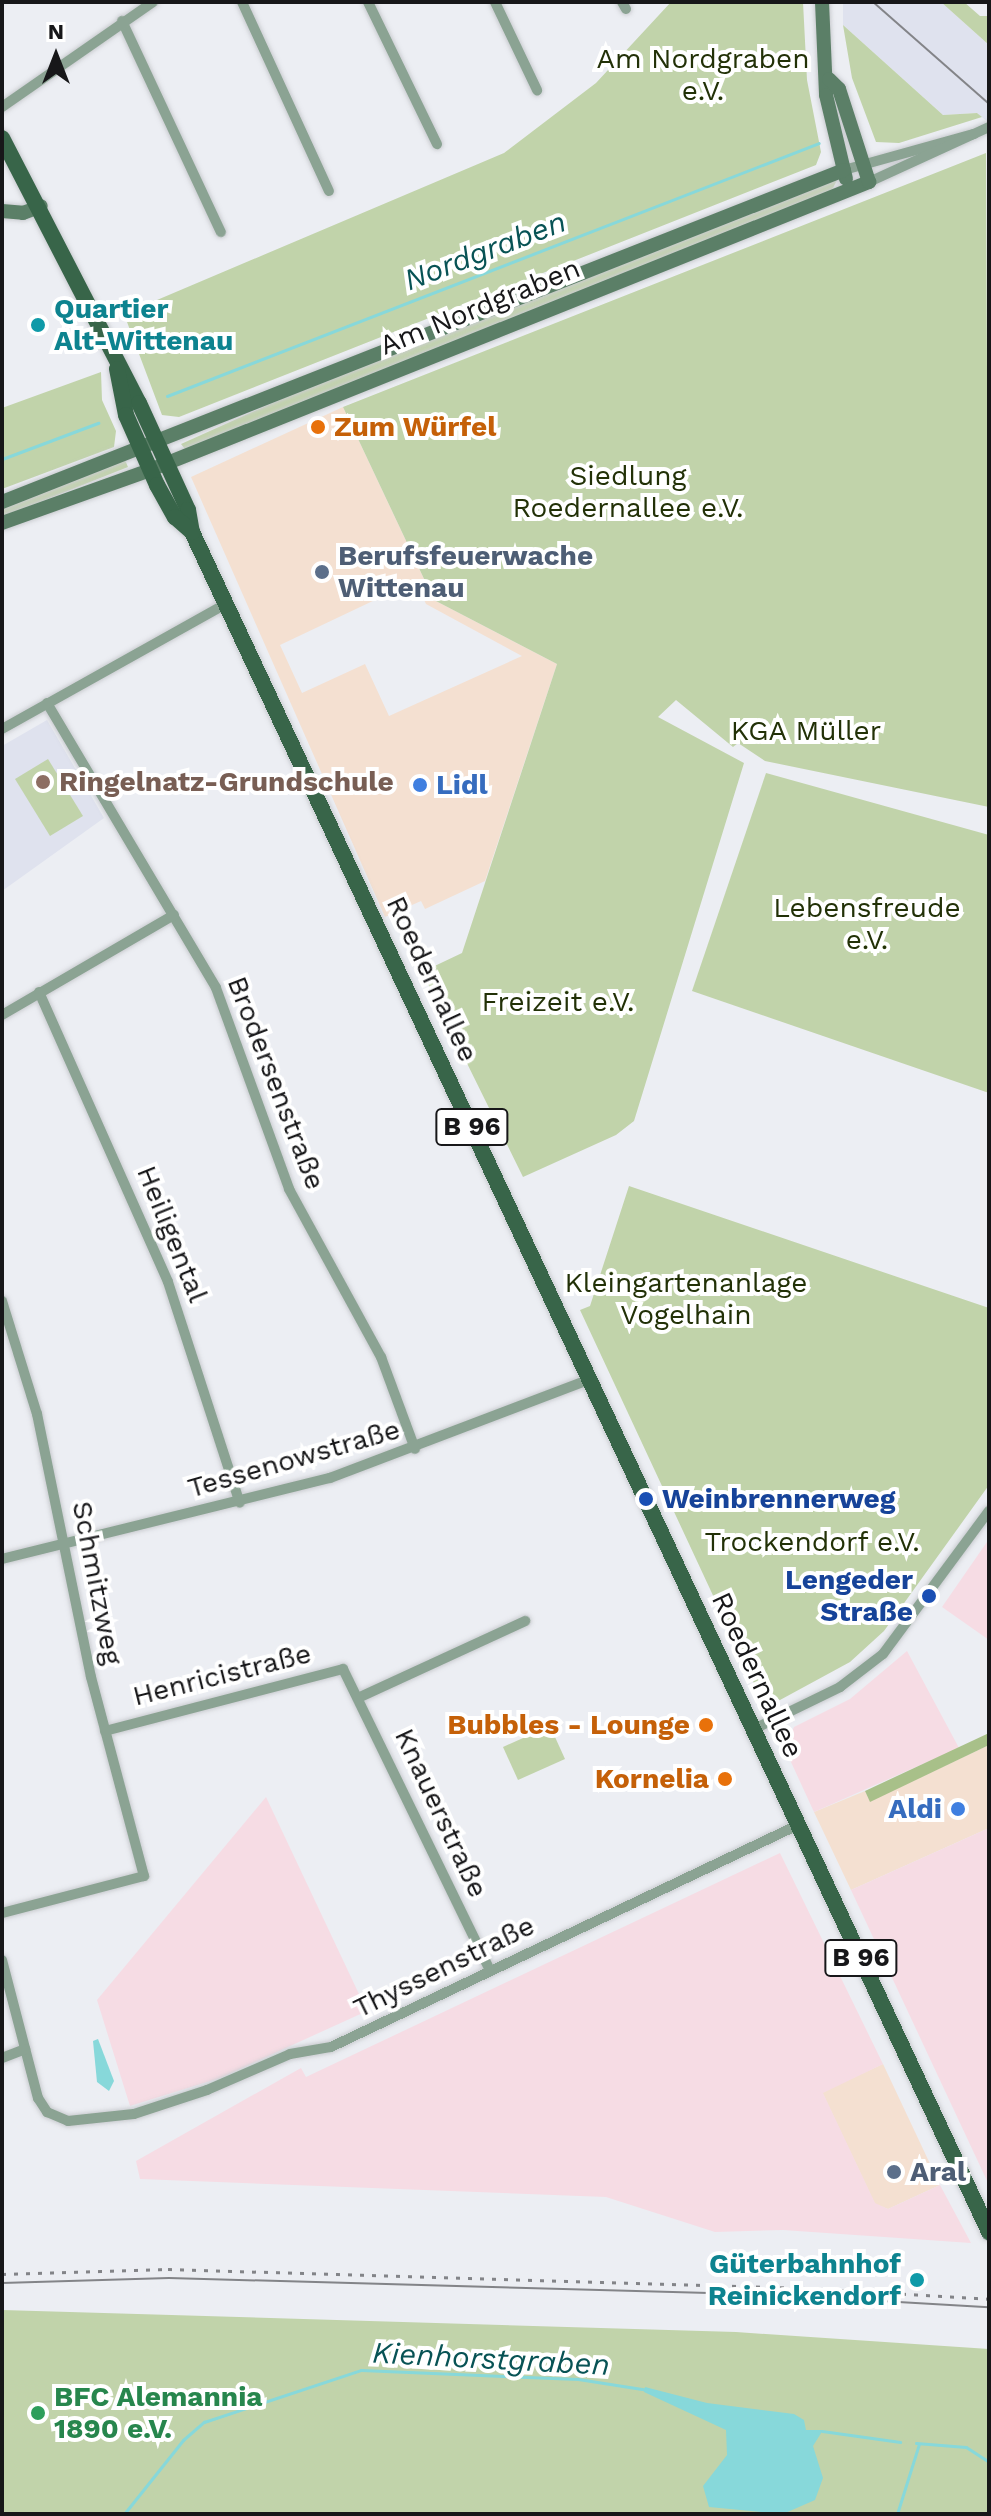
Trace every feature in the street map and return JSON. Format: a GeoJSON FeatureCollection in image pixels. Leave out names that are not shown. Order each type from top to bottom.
{"type":"FeatureCollection","features":[{"type":"Feature","properties":{"kind":"main road"},"geometry":{"type":"LineString","coordinates":[[822,2],[829,79],[826,95],[849,190]]}},
{"type":"Feature","properties":{"kind":"main road"},"geometry":{"type":"LineString","coordinates":[[829,79],[839,89],[869,182]]}},
{"type":"Feature","properties":{"kind":"main road","name":"Roedernallee"},"geometry":{"type":"LineString","coordinates":[[2,138],[41,206],[117,369],[129,381],[167,463],[192,532],[989,2232]]}},
{"type":"Feature","properties":{"kind":"main road","name":"Am Nordgraben"},"geometry":{"type":"LineString","coordinates":[[2,502],[844,170]]}},
{"type":"Feature","properties":{"kind":"main road","name":"Am Nordgraben"},"geometry":{"type":"LineString","coordinates":[[2,523],[150,470],[869,182]]}},
{"type":"Feature","properties":{"kind":"main road"},"geometry":{"type":"LineString","coordinates":[[2,211],[23,213],[41,206]]}},
{"type":"Feature","properties":{"kind":"main road","name":"Roedernallee"},"geometry":{"type":"LineString","coordinates":[[117,369],[119,393],[150,470],[175,517],[192,532]]}},
{"type":"Feature","properties":{"kind":"street"},"geometry":{"type":"LineString","coordinates":[[2,107],[153,2]]}},
{"type":"Feature","properties":{"kind":"street"},"geometry":{"type":"LineString","coordinates":[[242,2],[329,191]]}},
{"type":"Feature","properties":{"kind":"street"},"geometry":{"type":"LineString","coordinates":[[368,2],[437,144]]}},
{"type":"Feature","properties":{"kind":"street"},"geometry":{"type":"LineString","coordinates":[[495,2],[537,90]]}},
{"type":"Feature","properties":{"kind":"street"},"geometry":{"type":"LineString","coordinates":[[122,21],[221,232]]}},
{"type":"Feature","properties":{"kind":"street","name":"Am Nordgraben"},"geometry":{"type":"LineString","coordinates":[[869,182],[989,127]]}},
{"type":"Feature","properties":{"kind":"street","name":"Am Nordgraben"},"geometry":{"type":"LineString","coordinates":[[844,170],[974,134]]}},
{"type":"Feature","properties":{"kind":"street"},"geometry":{"type":"LineString","coordinates":[[2,729],[227,603]]}},
{"type":"Feature","properties":{"kind":"street","name":"Brodersenstraße"},"geometry":{"type":"LineString","coordinates":[[47,703],[216,988],[289,1189],[381,1357],[415,1449]]}},
{"type":"Feature","properties":{"kind":"street"},"geometry":{"type":"LineString","coordinates":[[2,1015],[174,915]]}},
{"type":"Feature","properties":{"kind":"street","name":"Heiligental"},"geometry":{"type":"LineString","coordinates":[[39,992],[168,1282],[240,1503]]}},
{"type":"Feature","properties":{"kind":"street","name":"Schmitzweg"},"geometry":{"type":"LineString","coordinates":[[2,1301],[20,1348],[67,1543],[105,1731],[144,1876],[2,1913]]}},
{"type":"Feature","properties":{"kind":"street","name":"Tessenowstraße"},"geometry":{"type":"LineString","coordinates":[[2,1559],[240,1503],[415,1449],[590,1379]]}},
{"type":"Feature","properties":{"kind":"street"},"geometry":{"type":"LineString","coordinates":[[754,1729],[840,1687],[883,1654],[989,1511]]}},
{"type":"Feature","properties":{"kind":"street"},"geometry":{"type":"LineString","coordinates":[[360,1697],[525,1621]]}},
{"type":"Feature","properties":{"kind":"street","name":"Henricistraße"},"geometry":{"type":"LineString","coordinates":[[105,1731],[347,1672]]}},
{"type":"Feature","properties":{"kind":"street","name":"Knauerstraße"},"geometry":{"type":"LineString","coordinates":[[347,1672],[490,1971]]}},
{"type":"Feature","properties":{"kind":"street","name":"Thyssenstraße"},"geometry":{"type":"LineString","coordinates":[[2,1960],[25,2049],[47,2112],[68,2121],[134,2114],[207,2090],[290,2054],[331,2047],[798,1825]]}},
{"type":"Feature","properties":{"kind":"street"},"geometry":{"type":"LineString","coordinates":[[2,2058],[25,2049]]}},
{"type":"Feature","properties":{"kind":"shaded area"},"geometry":{"type":"Polygon","coordinates":[[[843,2],[941,2],[989,45],[989,123],[977,113],[943,115],[843,25],[843,2]]]}},
{"type":"Feature","properties":{"kind":"shaded area"},"geometry":{"type":"Polygon","coordinates":[[[343,407],[434,600],[557,664],[485,881],[425,909],[421,901],[385,917],[191,477],[343,407]],[[415,581],[280,645],[302,693],[365,664],[389,716],[522,656],[426,604],[415,581]]]}},
{"type":"Feature","properties":{"kind":"shaded area","name":"Ringelnatz-Grundschule"},"geometry":{"type":"Polygon","coordinates":[[[47,720],[104,818],[2,891],[2,746],[47,720]]]}},
{"type":"Feature","properties":{"kind":"shaded area"},"geometry":{"type":"Polygon","coordinates":[[[989,1539],[989,1640],[942,1607],[989,1539]]]}},
{"type":"Feature","properties":{"kind":"shaded area"},"geometry":{"type":"Polygon","coordinates":[[[907,1651],[959,1748],[814,1812],[785,1749],[794,1727],[850,1699],[907,1651]]]}},
{"type":"Feature","properties":{"kind":"shaded area"},"geometry":{"type":"Polygon","coordinates":[[[989,1745],[989,1828],[851,1890],[814,1812],[865,1791],[870,1801],[989,1745]]]}},
{"type":"Feature","properties":{"kind":"shaded area"},"geometry":{"type":"Polygon","coordinates":[[[266,1797],[367,2011],[220,2078],[130,2106],[97,2000],[266,1797]]]}},
{"type":"Feature","properties":{"kind":"shaded area"},"geometry":{"type":"Polygon","coordinates":[[[989,1828],[989,2185],[851,1890],[989,1828]]]}},
{"type":"Feature","properties":{"kind":"shaded area"},"geometry":{"type":"Polygon","coordinates":[[[780,1853],[883,2064],[823,2093],[875,2203],[888,2209],[940,2185],[971,2243],[783,2230],[715,2232],[606,2197],[140,2179],[136,2161],[301,2068],[306,2077],[780,1853]]]}},
{"type":"Feature","properties":{"kind":"shaded area"},"geometry":{"type":"Polygon","coordinates":[[[883,2064],[940,2185],[888,2209],[875,2204],[822,2092],[883,2064]]]}},
{"type":"Feature","properties":{"kind":"green space","name":"Am Nordgraben e.V."},"geometry":{"type":"Polygon","coordinates":[[[671,2],[803,2],[807,80],[821,152],[816,165],[179,417],[162,415],[124,314],[504,153],[596,83],[671,2]]]}},
{"type":"Feature","properties":{"kind":"green space"},"geometry":{"type":"Polygon","coordinates":[[[941,2],[964,2],[980,16],[989,16],[989,45],[941,2]]]}},
{"type":"Feature","properties":{"kind":"green space"},"geometry":{"type":"Polygon","coordinates":[[[843,25],[943,115],[977,113],[982,117],[899,143],[876,142],[852,78],[843,25]]]}},
{"type":"Feature","properties":{"kind":"green space"},"geometry":{"type":"Polygon","coordinates":[[[986,153],[989,807],[765,761],[738,743],[733,747],[676,700],[658,717],[744,763],[634,1121],[616,1135],[523,1177],[422,972],[462,953],[557,664],[434,600],[343,407],[986,153]]]}},
{"type":"Feature","properties":{"kind":"green space"},"geometry":{"type":"Polygon","coordinates":[[[837,180],[832,190],[185,449],[181,444],[288,396],[837,180]]]}},
{"type":"Feature","properties":{"kind":"green space"},"geometry":{"type":"Polygon","coordinates":[[[101,372],[102,400],[116,431],[114,447],[2,489],[2,408],[101,372]]]}},
{"type":"Feature","properties":{"kind":"green space"},"geometry":{"type":"Polygon","coordinates":[[[125,460],[128,467],[2,517],[2,508],[125,460]]]}},
{"type":"Feature","properties":{"kind":"green space"},"geometry":{"type":"Polygon","coordinates":[[[48,759],[83,816],[50,836],[15,779],[48,759]]]}},
{"type":"Feature","properties":{"kind":"green space","name":"Lebensfreude e.V."},"geometry":{"type":"Polygon","coordinates":[[[766,773],[989,835],[989,1093],[692,991],[766,773]]]}},
{"type":"Feature","properties":{"kind":"green space"},"geometry":{"type":"Polygon","coordinates":[[[629,1186],[989,1308],[989,1485],[884,1631],[850,1662],[780,1700],[758,1692],[580,1310],[590,1306],[629,1186]]]}},
{"type":"Feature","properties":{"kind":"green space"},"geometry":{"type":"Polygon","coordinates":[[[550,1726],[565,1759],[518,1780],[503,1747],[550,1726]]]}},
{"type":"Feature","properties":{"kind":"green space"},"geometry":{"type":"Polygon","coordinates":[[[989,1733],[989,1745],[870,1802],[865,1791],[989,1733]]]}},
{"type":"Feature","properties":{"kind":"green space"},"geometry":{"type":"Polygon","coordinates":[[[2,2310],[736,2332],[989,2349],[989,2514],[2,2514],[2,2310]]]}},
{"type":"Feature","properties":{"kind":"water"},"geometry":{"type":"Polygon","coordinates":[[[98,2039],[114,2081],[109,2091],[97,2082],[93,2041],[98,2039]]]}},
{"type":"Feature","properties":{"kind":"water"},"geometry":{"type":"Polygon","coordinates":[[[645,2387],[707,2403],[794,2414],[804,2420],[806,2430],[823,2430],[813,2446],[823,2478],[815,2500],[783,2514],[709,2507],[703,2486],[727,2455],[726,2430],[644,2392],[645,2387]]]}},
{"type":"Feature","properties":{"kind":"waterway","name":"Nordgraben"},"geometry":{"type":"LineString","coordinates":[[167,396],[819,143]]}},
{"type":"Feature","properties":{"kind":"waterway","name":"Nordgraben"},"geometry":{"type":"LineString","coordinates":[[2,459],[98,423]]}},
{"type":"Feature","properties":{"kind":"waterway","name":"Kienhorstgraben"},"geometry":{"type":"LineString","coordinates":[[124,2514],[183,2440],[204,2422],[361,2370],[578,2379],[648,2390]]}},
{"type":"Feature","properties":{"kind":"waterway","name":"Kienhorstgraben"},"geometry":{"type":"LineString","coordinates":[[822,2431],[900,2442]]}},
{"type":"Feature","properties":{"kind":"waterway","name":"Kienhorstgraben"},"geometry":{"type":"LineString","coordinates":[[916,2443],[966,2447],[989,2462]]}},
{"type":"Feature","properties":{"kind":"waterway"},"geometry":{"type":"LineString","coordinates":[[897,2514],[919,2444]]}},
{"type":"Feature","properties":{"kind":"tram line"},"geometry":{"type":"LineString","coordinates":[[873,2],[989,104]]}},
{"type":"Feature","properties":{"kind":"tram line"},"geometry":{"type":"LineString","coordinates":[[2,2283],[169,2278],[778,2295],[989,2307]]}},
{"type":"Feature","properties":{"kind":"railway"},"geometry":{"type":"LineString","coordinates":[[2,2274],[168,2269],[806,2288],[989,2299]]}},
{"type":"Feature","properties":{"kind":"place","name":"Quartier Alt-Wittenau"},"geometry":{"type":"Point","coordinates":[38,325]}},
{"type":"Feature","properties":{"kind":"place","name":"Zum Würfel"},"geometry":{"type":"Point","coordinates":[318,427]}},
{"type":"Feature","properties":{"kind":"place","name":"Berufsfeuerwache Wittenau"},"geometry":{"type":"Point","coordinates":[322,572]}},
{"type":"Feature","properties":{"kind":"place","name":"Ringelnatz-Grundschule"},"geometry":{"type":"Point","coordinates":[43,782]}},
{"type":"Feature","properties":{"kind":"place","name":"Lidl"},"geometry":{"type":"Point","coordinates":[420,785]}},
{"type":"Feature","properties":{"kind":"place","name":"Weinbrennerweg"},"geometry":{"type":"Point","coordinates":[646,1499]}},
{"type":"Feature","properties":{"kind":"place","name":"Lengeder Straße"},"geometry":{"type":"Point","coordinates":[929,1596]}},
{"type":"Feature","properties":{"kind":"place","name":"Bubbles - Lounge"},"geometry":{"type":"Point","coordinates":[706,1725]}},
{"type":"Feature","properties":{"kind":"place","name":"Kornelia"},"geometry":{"type":"Point","coordinates":[725,1779]}},
{"type":"Feature","properties":{"kind":"place","name":"Aldi"},"geometry":{"type":"Point","coordinates":[958,1809]}},
{"type":"Feature","properties":{"kind":"place","name":"Aral"},"geometry":{"type":"Point","coordinates":[894,2172]}},
{"type":"Feature","properties":{"kind":"place","name":"Güterbahnhof Reinickendorf"},"geometry":{"type":"Point","coordinates":[917,2280]}},
{"type":"Feature","properties":{"kind":"place","name":"BFC Alemannia 1890 e.V."},"geometry":{"type":"Point","coordinates":[38,2413]}},
{"type":"Feature","properties":{"kind":"park label","name":"Siedlung Roedernallee e.V."},"geometry":{"type":"Point","coordinates":[628,492]}},
{"type":"Feature","properties":{"kind":"park label","name":"KGA Müller"},"geometry":{"type":"Point","coordinates":[806,731]}},
{"type":"Feature","properties":{"kind":"park label","name":"Freizeit e.V."},"geometry":{"type":"Point","coordinates":[558,1002]}},
{"type":"Feature","properties":{"kind":"park label","name":"Kleingartenanlage Vogelhain"},"geometry":{"type":"Point","coordinates":[686,1299]}},
{"type":"Feature","properties":{"kind":"park label","name":"Trockendorf e.V."},"geometry":{"type":"Point","coordinates":[812,1542]}}]}
